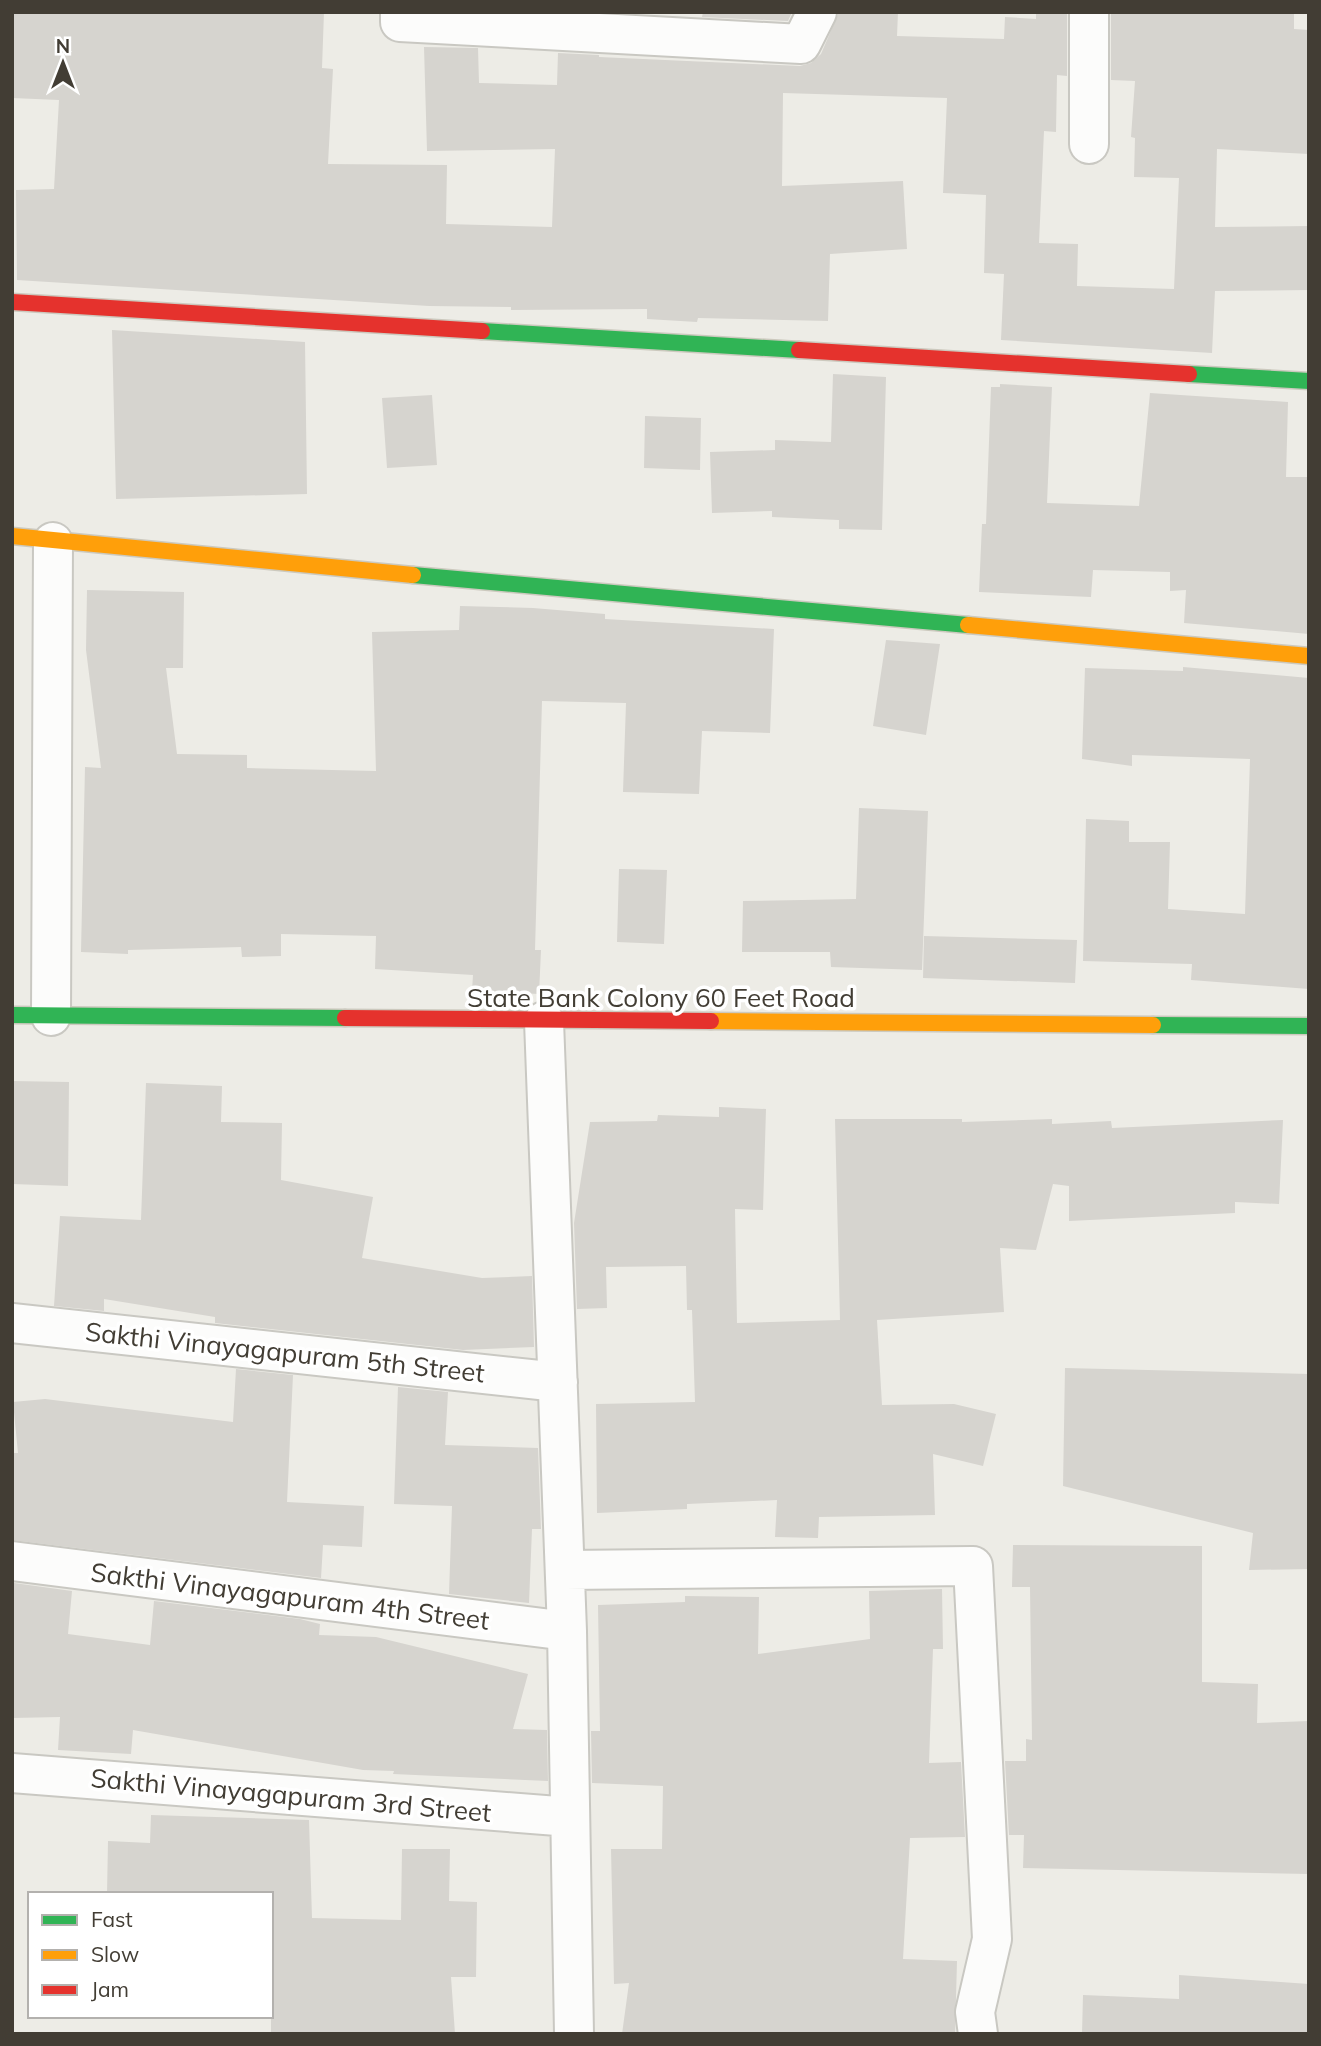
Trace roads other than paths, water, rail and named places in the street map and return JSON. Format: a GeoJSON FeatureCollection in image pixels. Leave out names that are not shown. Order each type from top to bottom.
{"type":"FeatureCollection","features":[{"type":"Feature","properties":{"kind":"street"},"geometry":{"type":"LineString","coordinates":[[400,12],[400,22],[801,44],[817,12]]}},
{"type":"Feature","properties":{"kind":"street"},"geometry":{"type":"LineString","coordinates":[[1089,12],[1089,144]]}},
{"type":"Feature","properties":{"kind":"street"},"geometry":{"type":"LineString","coordinates":[[12,302],[1309,381]]}},
{"type":"Feature","properties":{"kind":"street"},"geometry":{"type":"LineString","coordinates":[[12,536],[53,542],[1309,656]]}},
{"type":"Feature","properties":{"kind":"street"},"geometry":{"type":"LineString","coordinates":[[51,1016],[53,542]]}},
{"type":"Feature","properties":{"kind":"street","name":"State Bank Colony 60 Feet Road"},"geometry":{"type":"LineString","coordinates":[[12,1016],[1309,1026]]}},
{"type":"Feature","properties":{"kind":"street"},"geometry":{"type":"LineString","coordinates":[[544,1021],[567,1631],[574,2034]]}},
{"type":"Feature","properties":{"kind":"street","name":"Sakthi Vinayagapuram 5th Street"},"geometry":{"type":"LineString","coordinates":[[12,1323],[558,1382]]}},
{"type":"Feature","properties":{"kind":"street","name":"Sakthi Vinayagapuram 4th Street"},"geometry":{"type":"LineString","coordinates":[[12,1560],[567,1631]]}},
{"type":"Feature","properties":{"kind":"street"},"geometry":{"type":"LineString","coordinates":[[565,1570],[973,1566],[992,1939],[975,2012],[978,2034]]}},
{"type":"Feature","properties":{"kind":"street","name":"Sakthi Vinayagapuram 3rd Street"},"geometry":{"type":"LineString","coordinates":[[12,1773],[570,1817]]}}]}
